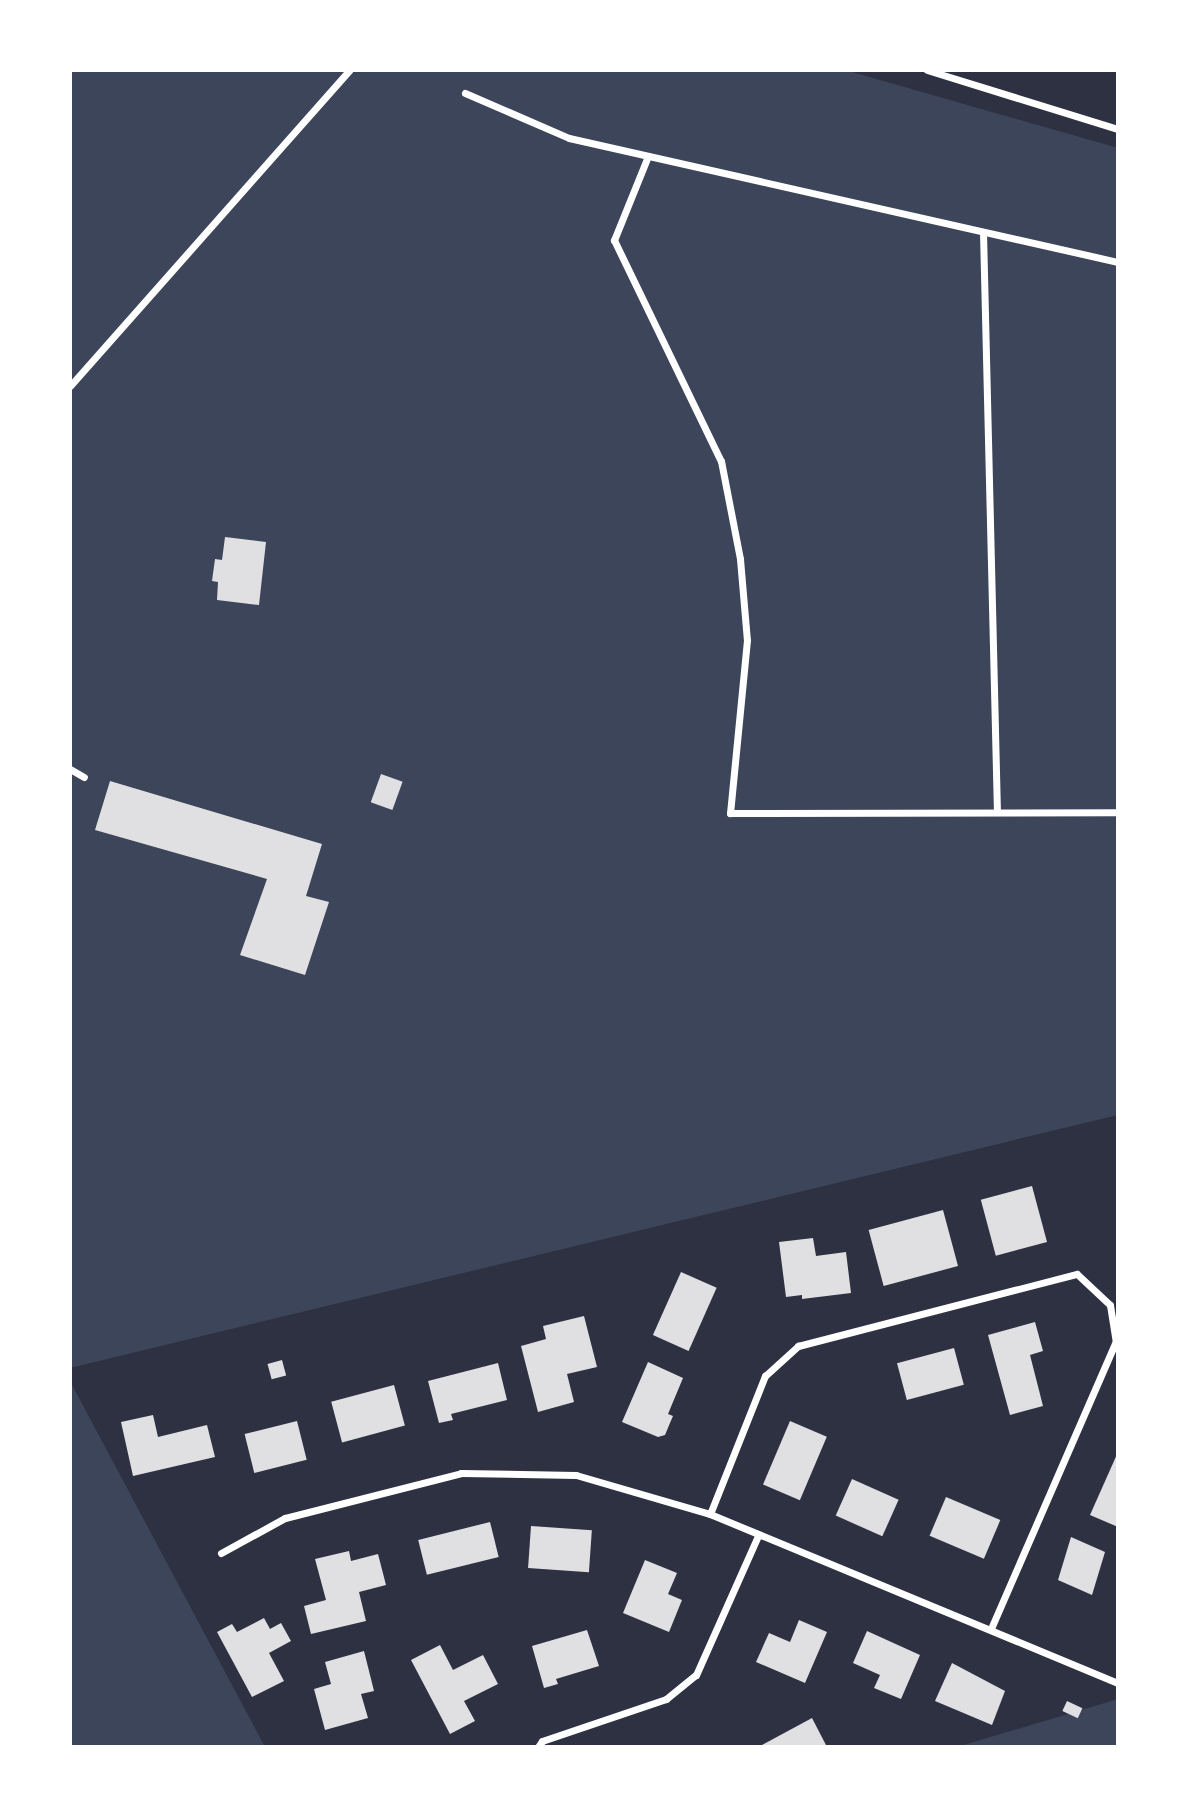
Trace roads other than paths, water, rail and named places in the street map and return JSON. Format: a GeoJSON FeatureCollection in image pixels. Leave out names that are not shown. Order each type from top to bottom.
{"type":"FeatureCollection","features":[{"type":"Feature","properties":{"kind":"street"},"geometry":{"type":"LineString","coordinates":[[70,386],[350,70]]}},
{"type":"Feature","properties":{"kind":"street"},"geometry":{"type":"LineString","coordinates":[[928,70],[1118,129]]}},
{"type":"Feature","properties":{"kind":"street"},"geometry":{"type":"LineString","coordinates":[[465,93],[569,138],[1118,262]]}},
{"type":"Feature","properties":{"kind":"street"},"geometry":{"type":"LineString","coordinates":[[648,156],[614,240],[721,461],[740,559],[747,640],[730,813],[1118,812]]}},
{"type":"Feature","properties":{"kind":"street"},"geometry":{"type":"LineString","coordinates":[[983,232],[997,811]]}},
{"type":"Feature","properties":{"kind":"street"},"geometry":{"type":"LineString","coordinates":[[70,769],[84,777]]}},
{"type":"Feature","properties":{"kind":"street"},"geometry":{"type":"LineString","coordinates":[[710,1514],[765,1376],[798,1346],[1077,1274],[1110,1305],[1116,1341],[991,1628]]}},
{"type":"Feature","properties":{"kind":"street"},"geometry":{"type":"LineString","coordinates":[[221,1553],[285,1518],[461,1473],[576,1475],[710,1514],[1118,1682]]}},
{"type":"Feature","properties":{"kind":"street"},"geometry":{"type":"LineString","coordinates":[[538,1747],[542,1741],[666,1699],[696,1675],[758,1536]]}}]}
